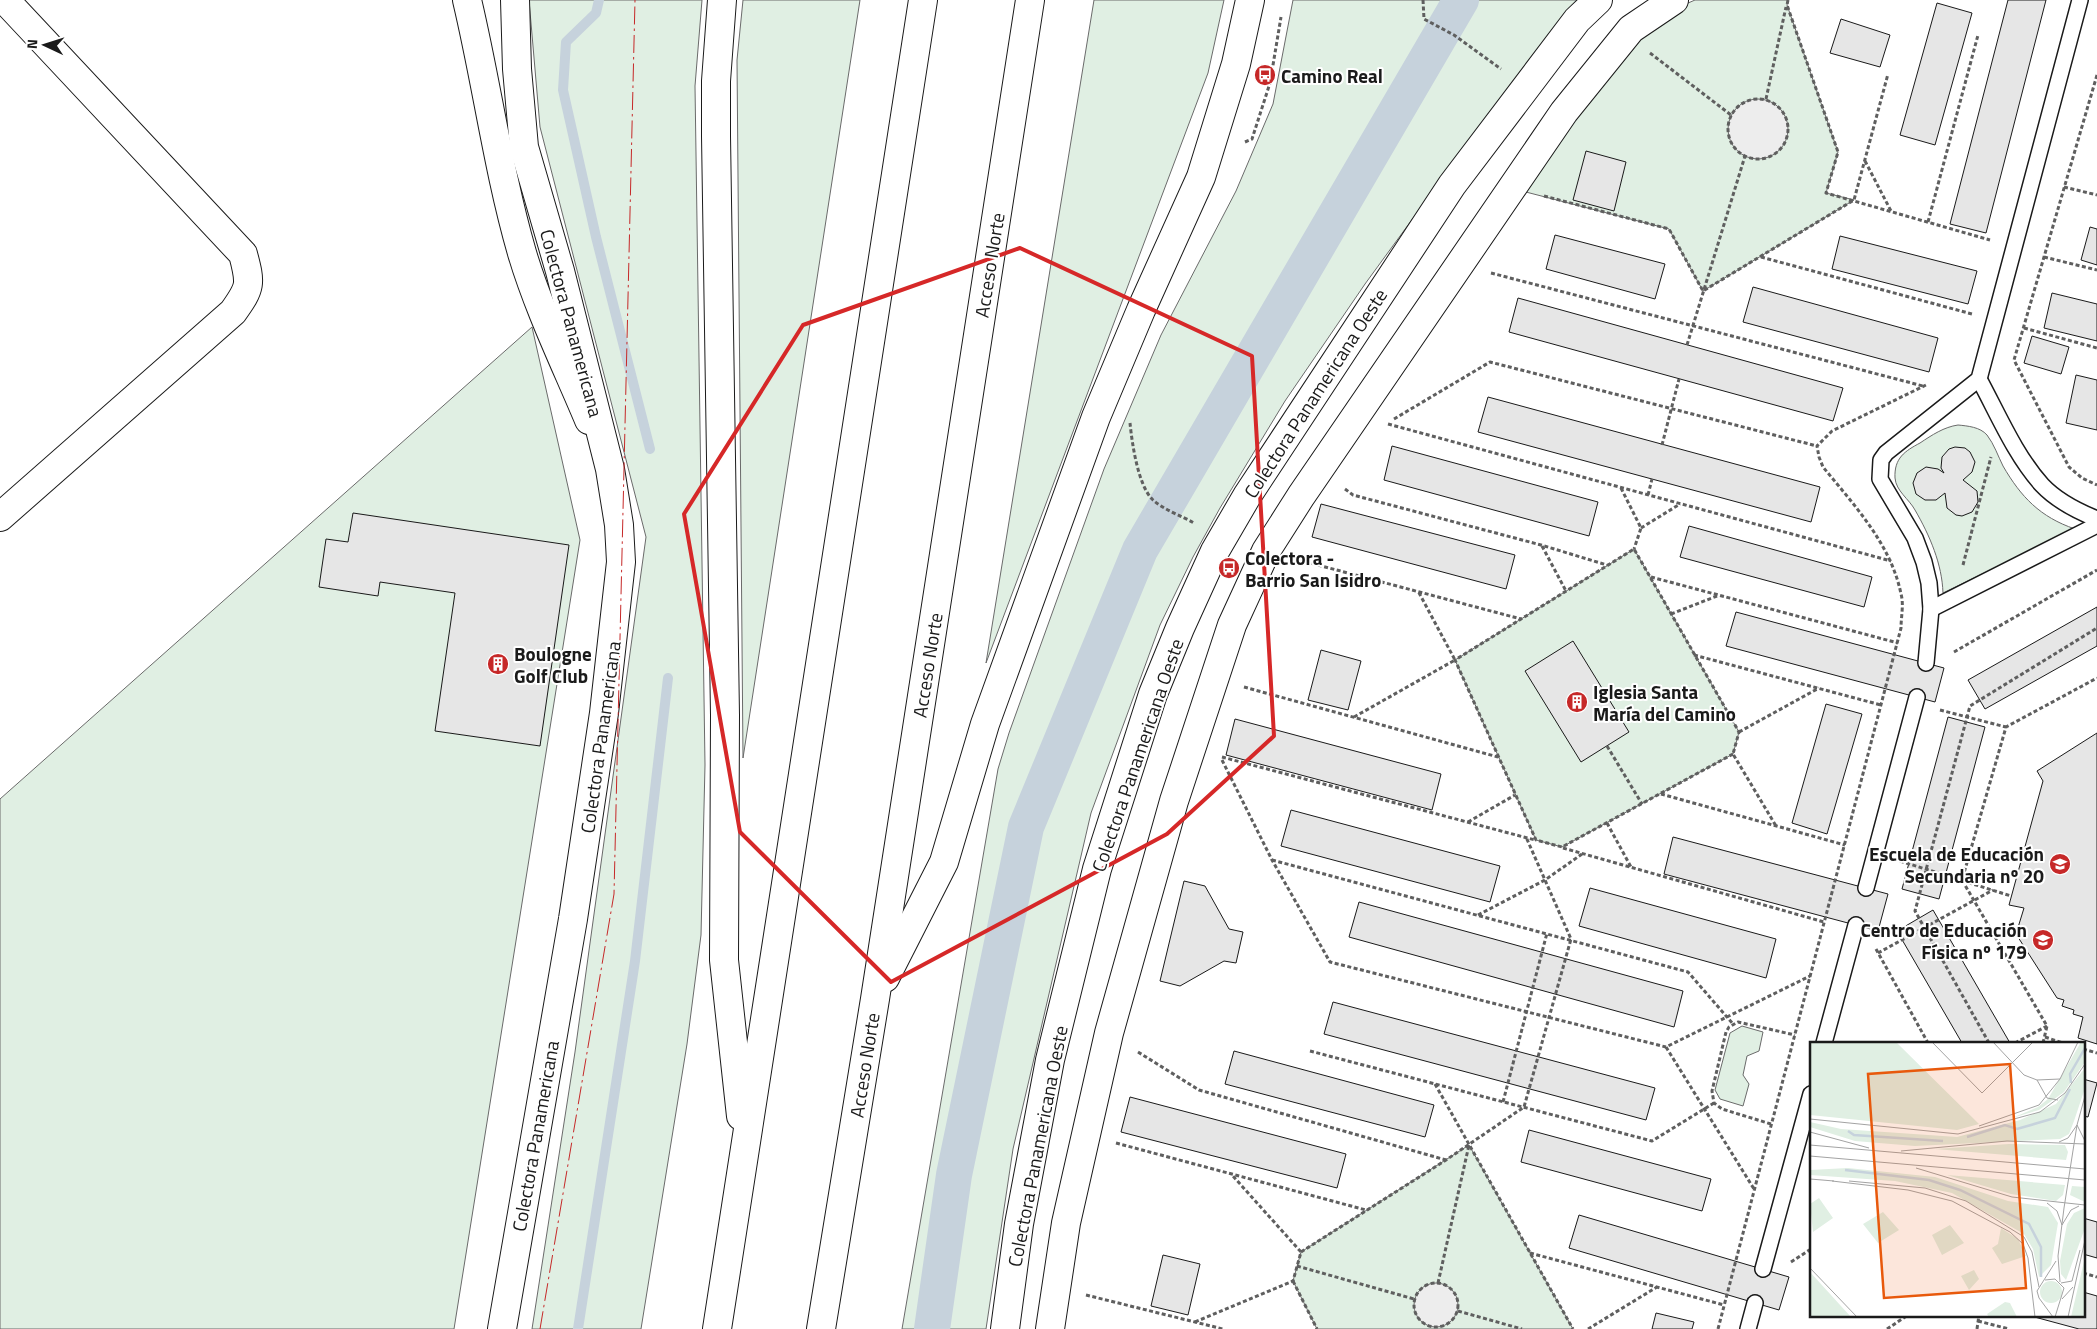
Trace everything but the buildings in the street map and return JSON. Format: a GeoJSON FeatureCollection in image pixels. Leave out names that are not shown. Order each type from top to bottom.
{"type":"FeatureCollection","features":[{"type":"Feature","properties":{"kind":"main road"},"geometry":{"type":"LineString","coordinates":[[0,517],[233,312],[244,296],[250,278],[243,254],[6,0]]}},
{"type":"Feature","properties":{"kind":"main road"},"geometry":{"type":"LineString","coordinates":[[467,0],[500,162],[522,253],[533,286],[610,469]]}},
{"type":"Feature","properties":{"kind":"main road","name":"Colectora Panamericana"},"geometry":{"type":"LineString","coordinates":[[502,1329],[573,919],[604,713],[621,562],[619,525],[610,469],[560,271],[524,147],[517,69],[515,0]]}},
{"type":"Feature","properties":{"kind":"main road"},"geometry":{"type":"LineString","coordinates":[[722,0],[716,81],[716,136],[725,715],[724,960],[745,1155]]}},
{"type":"Feature","properties":{"kind":"main road"},"geometry":{"type":"LineString","coordinates":[[717,1329],[923,0]]}},
{"type":"Feature","properties":{"kind":"main road","name":"Acceso Norte"},"geometry":{"type":"LineString","coordinates":[[821,1329],[875,999],[1030,0]]}},
{"type":"Feature","properties":{"kind":"main road"},"geometry":{"type":"LineString","coordinates":[[875,999],[944,862],[985,724],[1096,417],[1141,310],[1201,177],[1236,64],[1250,0]]}},
{"type":"Feature","properties":{"kind":"main road","name":"Colectora Panamericana Oeste"},"geometry":{"type":"LineString","coordinates":[[1005,1329],[1019,1224],[1050,1060],[1095,878],[1153,694],[1180,628],[1215,550],[1247,496],[1452,185],[1577,20],[1598,0]]}},
{"type":"Feature","properties":{"kind":"main road"},"geometry":{"type":"LineString","coordinates":[[1050,1329],[1066,1223],[1109,1033],[1174,801],[1232,625],[1266,551],[1459,264],[1564,112],[1631,29],[1674,0]]}},
{"type":"Feature","properties":{"kind":"main road"},"geometry":{"type":"LineString","coordinates":[[704,1329],[727,1272]]}},
{"type":"Feature","properties":{"kind":"lane"},"geometry":{"type":"LineString","coordinates":[[1926,663],[1931,609],[1924,562],[1915,538],[1880,479],[1881,460],[1886,453],[1980,379],[2080,0]]}},
{"type":"Feature","properties":{"kind":"lane"},"geometry":{"type":"LineString","coordinates":[[1980,379],[2024,460],[2042,485],[2062,501],[2097,519]]}},
{"type":"Feature","properties":{"kind":"lane"},"geometry":{"type":"LineString","coordinates":[[1931,609],[2097,525]]}},
{"type":"Feature","properties":{"kind":"lane"},"geometry":{"type":"LineString","coordinates":[[1866,888],[1917,697]]}},
{"type":"Feature","properties":{"kind":"lane"},"geometry":{"type":"LineString","coordinates":[[1824,1042],[1856,925]]}},
{"type":"Feature","properties":{"kind":"lane"},"geometry":{"type":"LineString","coordinates":[[1763,1270],[1810,1098]]}},
{"type":"Feature","properties":{"kind":"lane"},"geometry":{"type":"LineString","coordinates":[[831,1268],[833,1329]]}},
{"type":"Feature","properties":{"kind":"lane"},"geometry":{"type":"LineString","coordinates":[[1748,1329],[1755,1303]]}},
{"type":"Feature","properties":{"kind":"path"},"geometry":{"type":"LineString","coordinates":[[1423,0],[1424,20],[1454,35]]}},
{"type":"Feature","properties":{"kind":"path"},"geometry":{"type":"LineString","coordinates":[[1766,99],[1788,0]]}},
{"type":"Feature","properties":{"kind":"path"},"geometry":{"type":"LineString","coordinates":[[1787,5],[1838,152],[1826,193],[1992,241]]}},
{"type":"Feature","properties":{"kind":"path"},"geometry":{"type":"LineString","coordinates":[[1244,142],[1252,139],[1270,84],[1281,18],[1277,9]]}},
{"type":"Feature","properties":{"kind":"path"},"geometry":{"type":"LineString","coordinates":[[1627,35],[1731,115]]}},
{"type":"Feature","properties":{"kind":"path"},"geometry":{"type":"LineString","coordinates":[[1928,222],[1978,36]]}},
{"type":"Feature","properties":{"kind":"path"},"geometry":{"type":"LineString","coordinates":[[1703,291],[1854,200],[1888,74]]}},
{"type":"Feature","properties":{"kind":"path"},"geometry":{"type":"LineString","coordinates":[[2097,75],[2014,360],[2069,467],[2082,478],[2097,485]]}},
{"type":"Feature","properties":{"kind":"path"},"geometry":{"type":"LineString","coordinates":[[2091,97],[2097,99]]}},
{"type":"Feature","properties":{"kind":"path"},"geometry":{"type":"LineString","coordinates":[[1766,99],[1783,111],[1787,120],[1786,140],[1773,155],[1764,158],[1745,156],[1732,143],[1728,134],[1728,124],[1731,115],[1737,107],[1746,101],[1766,99]]}},
{"type":"Feature","properties":{"kind":"path"},"geometry":{"type":"LineString","coordinates":[[1688,345],[1745,156]]}},
{"type":"Feature","properties":{"kind":"path"},"geometry":{"type":"LineString","coordinates":[[1864,160],[1891,212]]}},
{"type":"Feature","properties":{"kind":"path"},"geometry":{"type":"LineString","coordinates":[[2064,187],[2097,195]]}},
{"type":"Feature","properties":{"kind":"path"},"geometry":{"type":"LineString","coordinates":[[1512,188],[1669,229],[1703,291]]}},
{"type":"Feature","properties":{"kind":"path"},"geometry":{"type":"LineString","coordinates":[[1760,257],[1974,314]]}},
{"type":"Feature","properties":{"kind":"path"},"geometry":{"type":"LineString","coordinates":[[2044,257],[2097,270]]}},
{"type":"Feature","properties":{"kind":"path"},"geometry":{"type":"LineString","coordinates":[[1459,264],[1924,387]]}},
{"type":"Feature","properties":{"kind":"path"},"geometry":{"type":"LineString","coordinates":[[1971,324],[1976,305]]}},
{"type":"Feature","properties":{"kind":"path"},"geometry":{"type":"LineString","coordinates":[[2024,328],[2097,348]]}},
{"type":"Feature","properties":{"kind":"path"},"geometry":{"type":"LineString","coordinates":[[1817,446],[1490,362],[1386,424],[1891,561]]}},
{"type":"Feature","properties":{"kind":"path"},"geometry":{"type":"LineString","coordinates":[[1662,444],[1679,379]]}},
{"type":"Feature","properties":{"kind":"path"},"geometry":{"type":"LineString","coordinates":[[1817,446],[1832,431],[1931,383]]}},
{"type":"Feature","properties":{"kind":"path"},"geometry":{"type":"LineString","coordinates":[[1130,414],[1135,460],[1148,492],[1154,500],[1182,516]]}},
{"type":"Feature","properties":{"kind":"path"},"geometry":{"type":"LineString","coordinates":[[1954,597],[2001,420]]}},
{"type":"Feature","properties":{"kind":"path"},"geometry":{"type":"LineString","coordinates":[[1718,1329],[1901,628],[1902,595],[1891,561],[1876,534],[1823,467],[1818,457],[1817,446]]}},
{"type":"Feature","properties":{"kind":"path"},"geometry":{"type":"LineString","coordinates":[[1320,469],[1353,495],[1608,566]]}},
{"type":"Feature","properties":{"kind":"path"},"geometry":{"type":"LineString","coordinates":[[1648,495],[1652,479]]}},
{"type":"Feature","properties":{"kind":"path"},"geometry":{"type":"LineString","coordinates":[[1621,488],[1641,528]]}},
{"type":"Feature","properties":{"kind":"path"},"geometry":{"type":"LineString","coordinates":[[1353,717],[1454,660],[1608,566],[1634,549],[1641,528],[1680,504]]}},
{"type":"Feature","properties":{"kind":"path"},"geometry":{"type":"LineString","coordinates":[[1541,546],[1566,591]]}},
{"type":"Feature","properties":{"kind":"path"},"geometry":{"type":"LineString","coordinates":[[1562,847],[1733,754],[1739,732],[1634,549]]}},
{"type":"Feature","properties":{"kind":"path"},"geometry":{"type":"LineString","coordinates":[[1266,551],[1521,619]]}},
{"type":"Feature","properties":{"kind":"path"},"geometry":{"type":"LineString","coordinates":[[1946,656],[2097,570]]}},
{"type":"Feature","properties":{"kind":"path"},"geometry":{"type":"LineString","coordinates":[[1650,577],[1898,643]]}},
{"type":"Feature","properties":{"kind":"path"},"geometry":{"type":"LineString","coordinates":[[1418,590],[1454,660],[1536,840]]}},
{"type":"Feature","properties":{"kind":"path"},"geometry":{"type":"LineString","coordinates":[[1671,614],[1718,595]]}},
{"type":"Feature","properties":{"kind":"path"},"geometry":{"type":"LineString","coordinates":[[1988,1042],[1915,911],[1970,706],[2097,628]]}},
{"type":"Feature","properties":{"kind":"path"},"geometry":{"type":"LineString","coordinates":[[1694,655],[1881,704]]}},
{"type":"Feature","properties":{"kind":"path"},"geometry":{"type":"LineString","coordinates":[[1215,678],[1498,757]]}},
{"type":"Feature","properties":{"kind":"path"},"geometry":{"type":"LineString","coordinates":[[1932,708],[2006,726],[2097,678]]}},
{"type":"Feature","properties":{"kind":"path"},"geometry":{"type":"LineString","coordinates":[[1739,732],[1819,688]]}},
{"type":"Feature","properties":{"kind":"path"},"geometry":{"type":"LineString","coordinates":[[2006,726],[1962,880],[2047,1026],[2044,1042]]}},
{"type":"Feature","properties":{"kind":"path"},"geometry":{"type":"LineString","coordinates":[[1607,746],[1642,804]]}},
{"type":"Feature","properties":{"kind":"path"},"geometry":{"type":"LineString","coordinates":[[1733,754],[1776,826]]}},
{"type":"Feature","properties":{"kind":"path"},"geometry":{"type":"LineString","coordinates":[[1810,976],[1666,1047],[1330,962],[1272,860],[1220,757],[1526,837],[1824,922]]}},
{"type":"Feature","properties":{"kind":"path"},"geometry":{"type":"LineString","coordinates":[[1660,794],[1844,845]]}},
{"type":"Feature","properties":{"kind":"path"},"geometry":{"type":"LineString","coordinates":[[1468,822],[1515,795]]}},
{"type":"Feature","properties":{"kind":"path"},"geometry":{"type":"LineString","coordinates":[[1607,823],[1631,867]]}},
{"type":"Feature","properties":{"kind":"path"},"geometry":{"type":"LineString","coordinates":[[1317,1329],[1293,1282],[1300,1252],[1446,1160],[1524,1107],[1571,939],[1526,837]]}},
{"type":"Feature","properties":{"kind":"path"},"geometry":{"type":"LineString","coordinates":[[1477,915],[1545,880],[1583,854]]}},
{"type":"Feature","properties":{"kind":"path"},"geometry":{"type":"LineString","coordinates":[[1892,858],[2011,896]]}},
{"type":"Feature","properties":{"kind":"path"},"geometry":{"type":"LineString","coordinates":[[1272,860],[1688,972],[1733,1024]]}},
{"type":"Feature","properties":{"kind":"path"},"geometry":{"type":"LineString","coordinates":[[1878,953],[1993,890]]}},
{"type":"Feature","properties":{"kind":"path"},"geometry":{"type":"LineString","coordinates":[[1502,1102],[1548,933]]}},
{"type":"Feature","properties":{"kind":"path"},"geometry":{"type":"LineString","coordinates":[[1874,946],[1927,1042]]}},
{"type":"Feature","properties":{"kind":"path"},"geometry":{"type":"LineString","coordinates":[[1771,1124],[1722,1109],[1714,1103],[1712,1091],[1726,1032],[1733,1024],[1744,1022],[1795,1034]]}},
{"type":"Feature","properties":{"kind":"path"},"geometry":{"type":"LineString","coordinates":[[2017,1042],[2047,1026]]}},
{"type":"Feature","properties":{"kind":"path"},"geometry":{"type":"LineString","coordinates":[[1109,1033],[1199,1090],[1446,1160]]}},
{"type":"Feature","properties":{"kind":"path"},"geometry":{"type":"LineString","coordinates":[[2045,1037],[2060,1042]]}},
{"type":"Feature","properties":{"kind":"path"},"geometry":{"type":"LineString","coordinates":[[1666,1047],[1755,1189]]}},
{"type":"Feature","properties":{"kind":"path"},"geometry":{"type":"LineString","coordinates":[[2084,1049],[2097,1053]]}},
{"type":"Feature","properties":{"kind":"path"},"geometry":{"type":"LineString","coordinates":[[1310,1051],[1652,1141],[1714,1103]]}},
{"type":"Feature","properties":{"kind":"path"},"geometry":{"type":"LineString","coordinates":[[1435,1084],[1573,1329]]}},
{"type":"Feature","properties":{"kind":"path"},"geometry":{"type":"LineString","coordinates":[[1086,1134],[1367,1210]]}},
{"type":"Feature","properties":{"kind":"path"},"geometry":{"type":"LineString","coordinates":[[1438,1283],[1469,1145]]}},
{"type":"Feature","properties":{"kind":"path"},"geometry":{"type":"LineString","coordinates":[[1231,1174],[1300,1252]]}},
{"type":"Feature","properties":{"kind":"path"},"geometry":{"type":"LineString","coordinates":[[1530,1253],[1724,1305]]}},
{"type":"Feature","properties":{"kind":"path"},"geometry":{"type":"LineString","coordinates":[[1297,1266],[1414,1298]]}},
{"type":"Feature","properties":{"kind":"path"},"geometry":{"type":"LineString","coordinates":[[2084,1273],[2097,1277]]}},
{"type":"Feature","properties":{"kind":"path"},"geometry":{"type":"LineString","coordinates":[[1195,1322],[1293,1282]]}},
{"type":"Feature","properties":{"kind":"path"},"geometry":{"type":"LineString","coordinates":[[1438,1283],[1452,1289],[1456,1296],[1458,1311],[1450,1322],[1443,1326],[1429,1328],[1418,1319],[1414,1298],[1424,1286],[1438,1283]]}},
{"type":"Feature","properties":{"kind":"path"},"geometry":{"type":"LineString","coordinates":[[1056,1287],[1223,1329]]}},
{"type":"Feature","properties":{"kind":"path"},"geometry":{"type":"LineString","coordinates":[[1588,1329],[1657,1287]]}},
{"type":"Feature","properties":{"kind":"path"},"geometry":{"type":"LineString","coordinates":[[1458,1311],[1522,1329]]}},
{"type":"Feature","properties":{"kind":"path"},"geometry":{"type":"LineString","coordinates":[[1887,1329],[1906,1316]]}},
{"type":"Feature","properties":{"kind":"path"},"geometry":{"type":"LineString","coordinates":[[1977,1329],[1979,1316]]}},
{"type":"Feature","properties":{"kind":"path"},"geometry":{"type":"LineString","coordinates":[[1978,1321],[2009,1329]]}},
{"type":"Feature","properties":{"kind":"highlighted area"},"geometry":{"type":"Polygon","coordinates":[[[1020,248],[1252,356],[1274,736],[1167,834],[891,982],[740,832],[684,514],[803,325],[1020,248]]]}},
{"type":"Feature","properties":{"kind":"green space"},"geometry":{"type":"Polygon","coordinates":[[[529,0],[702,0],[695,86],[705,765],[701,935],[687,1044],[641,1329],[532,1329],[575,1052],[646,537],[540,127],[529,0]]]}},
{"type":"Feature","properties":{"kind":"green space"},"geometry":{"type":"Polygon","coordinates":[[[743,0],[860,0],[743,758],[737,60],[743,0]]]}},
{"type":"Feature","properties":{"kind":"green space"},"geometry":{"type":"Polygon","coordinates":[[[1094,0],[1224,0],[1208,73],[986,663],[1094,0]]]}},
{"type":"Feature","properties":{"kind":"green space"},"geometry":{"type":"Polygon","coordinates":[[[1293,0],[1581,0],[1506,91],[1365,284],[1285,401],[1220,508],[1193,557],[1160,625],[1091,813],[1013,1149],[986,1329],[902,1329],[998,769],[1009,733],[1104,469],[1161,335],[1236,191],[1273,104],[1293,0]]]}},
{"type":"Feature","properties":{"kind":"green space"},"geometry":{"type":"Polygon","coordinates":[[[1695,0],[1788,0],[1787,5],[1838,152],[1826,193],[1854,200],[1703,291],[1669,229],[1522,191],[1635,40],[1679,7],[1695,0]]]}},
{"type":"Feature","properties":{"kind":"green space","name":"Boulogne Golf Club"},"geometry":{"type":"Polygon","coordinates":[[[532,327],[580,540],[454,1329],[0,1329],[0,799],[532,327]]]}},
{"type":"Feature","properties":{"kind":"green space"},"geometry":{"type":"Polygon","coordinates":[[[1958,425],[1974,427],[1984,432],[1992,442],[2003,466],[2024,496],[2042,512],[2075,529],[1943,593],[1938,561],[1934,550],[1915,510],[1896,483],[1895,471],[1899,460],[1910,449],[1938,432],[1958,425]]]}},
{"type":"Feature","properties":{"kind":"green space"},"geometry":{"type":"Polygon","coordinates":[[[1634,549],[1739,732],[1733,754],[1562,847],[1536,840],[1455,660],[1634,549]]]}},
{"type":"Feature","properties":{"kind":"green space"},"geometry":{"type":"Polygon","coordinates":[[[1742,1026],[1763,1032],[1759,1051],[1747,1056],[1743,1075],[1749,1084],[1743,1106],[1720,1099],[1715,1090],[1730,1033],[1742,1026]]]}},
{"type":"Feature","properties":{"kind":"green space"},"geometry":{"type":"Polygon","coordinates":[[[1469,1145],[1573,1329],[1317,1329],[1293,1281],[1301,1252],[1469,1145]]]}},
{"type":"Feature","properties":{"kind":"shaded area"},"geometry":{"type":"Polygon","coordinates":[[[1758,99],[1775,104],[1783,112],[1788,129],[1783,146],[1775,154],[1758,159],[1741,154],[1733,146],[1728,129],[1733,112],[1741,104],[1758,99]]]}},
{"type":"Feature","properties":{"kind":"shaded area"},"geometry":{"type":"Polygon","coordinates":[[[1432,1283],[1440,1283],[1452,1289],[1458,1305],[1452,1321],[1440,1327],[1432,1327],[1420,1321],[1414,1309],[1414,1301],[1420,1289],[1432,1283]]]}},
{"type":"Feature","properties":{"kind":"waterway"},"geometry":{"type":"LineString","coordinates":[[599,0],[596,13],[566,42],[563,90],[596,237],[650,449]]}},
{"type":"Feature","properties":{"kind":"waterway"},"geometry":{"type":"LineString","coordinates":[[932,1329],[954,1175],[1026,827],[1140,550],[1461,0]]}},
{"type":"Feature","properties":{"kind":"waterway"},"geometry":{"type":"LineString","coordinates":[[578,1329],[635,961],[668,678]]}},
{"type":"Feature","properties":{"kind":"power"},"geometry":{"type":"LineString","coordinates":[[540,1329],[614,894],[635,0]]}},
{"type":"Feature","properties":{"kind":"place","name":"Camino Real"},"geometry":{"type":"Point","coordinates":[1265,75]}},
{"type":"Feature","properties":{"kind":"place","name":"Colectora - Barrio San Isidro"},"geometry":{"type":"Point","coordinates":[1229,568]}},
{"type":"Feature","properties":{"kind":"place","name":"Boulogne Golf Club"},"geometry":{"type":"Point","coordinates":[498,664]}},
{"type":"Feature","properties":{"kind":"place","name":"Iglesia Santa María del Camino"},"geometry":{"type":"Point","coordinates":[1577,702]}},
{"type":"Feature","properties":{"kind":"place","name":"Escuela de Educación Secundaria nº 20"},"geometry":{"type":"Point","coordinates":[2060,864]}},
{"type":"Feature","properties":{"kind":"place","name":"Centro de Educación Física nº 179"},"geometry":{"type":"Point","coordinates":[2043,940]}}]}
